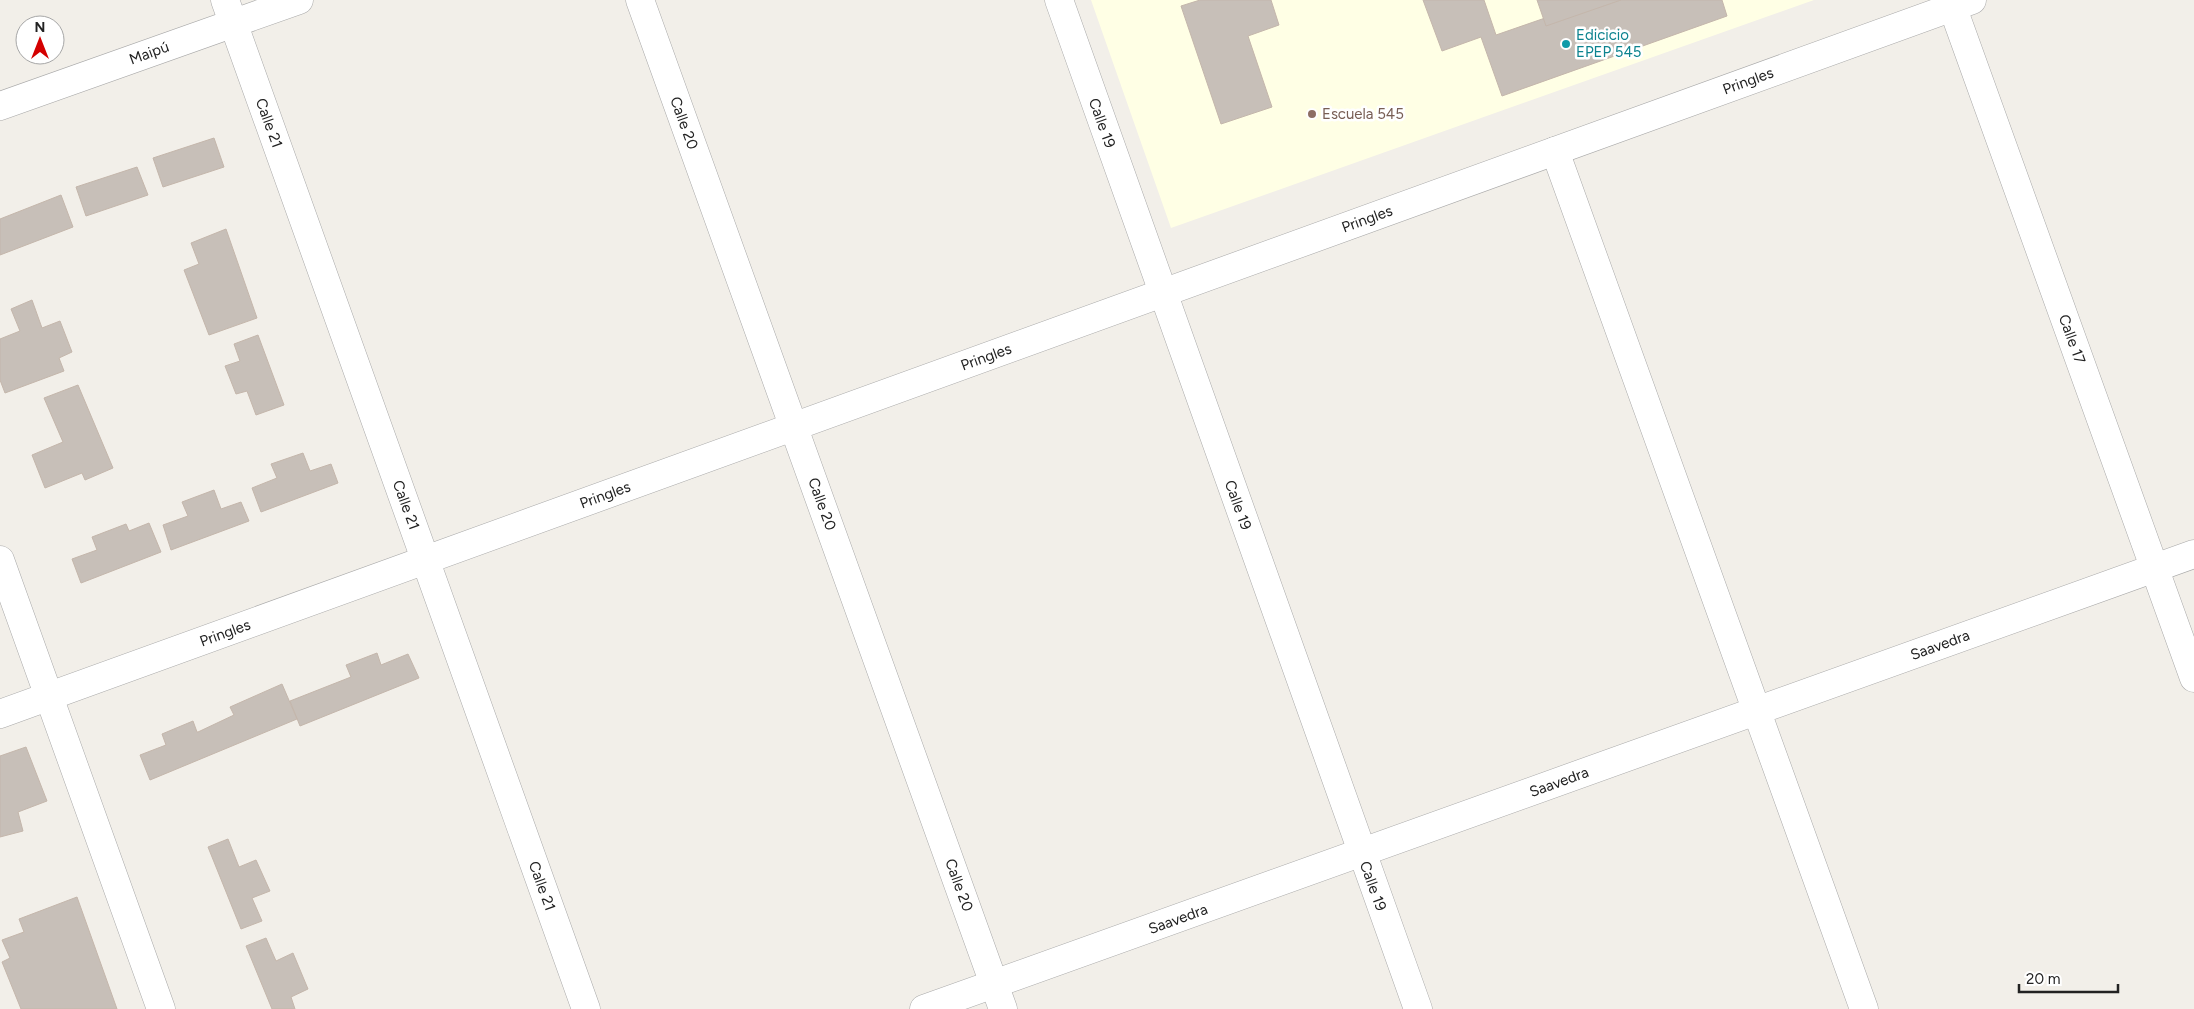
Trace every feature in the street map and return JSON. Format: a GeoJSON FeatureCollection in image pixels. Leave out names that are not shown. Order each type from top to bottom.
{"type":"FeatureCollection","features":[{"type":"Feature","properties":{"kind":"street","name":"Maipú"},"geometry":{"type":"LineString","coordinates":[[0,106],[230,11],[299,0]]}},
{"type":"Feature","properties":{"kind":"street","name":"Calle 20"},"geometry":{"type":"LineString","coordinates":[[640,0],[999,996]]}},
{"type":"Feature","properties":{"kind":"street","name":"Calle 19"},"geometry":{"type":"LineString","coordinates":[[1059,0],[1361,854],[1418,1009]]}},
{"type":"Feature","properties":{"kind":"street","name":"Pringles"},"geometry":{"type":"LineString","coordinates":[[0,714],[1555,151],[1958,2]]}},
{"type":"Feature","properties":{"kind":"street","name":"Calle 17"},"geometry":{"type":"LineString","coordinates":[[1958,2],[2154,568],[2194,678]]}},
{"type":"Feature","properties":{"kind":"street","name":"Calle 21"},"geometry":{"type":"LineString","coordinates":[[230,11],[586,1009]]}},
{"type":"Feature","properties":{"kind":"street"},"geometry":{"type":"LineString","coordinates":[[1555,151],[1864,1009]]}},
{"type":"Feature","properties":{"kind":"street","name":"Saavedra"},"geometry":{"type":"LineString","coordinates":[[924,1009],[999,996],[1361,854],[2194,554]]}},
{"type":"Feature","properties":{"kind":"street"},"geometry":{"type":"LineString","coordinates":[[0,560],[161,1009]]}},
{"type":"Feature","properties":{"kind":"shaded area","name":"Escuela 545"},"geometry":{"type":"Polygon","coordinates":[[[1091,0],[1814,0],[1171,228],[1091,0]]]}},
{"type":"Feature","properties":{"kind":"building"},"geometry":{"type":"Polygon","coordinates":[[[1200,0],[1271,0],[1279,25],[1248,36],[1272,107],[1221,124],[1181,6],[1200,0]]]}},
{"type":"Feature","properties":{"kind":"building","name":"Edicicio EPEP 545"},"geometry":{"type":"Polygon","coordinates":[[[1423,0],[1484,0],[1496,35],[1597,0],[1722,0],[1727,16],[1502,96],[1481,37],[1442,51],[1423,0]]]}},
{"type":"Feature","properties":{"kind":"building"},"geometry":{"type":"Polygon","coordinates":[[[1537,0],[1621,0],[1546,26],[1537,0]]]}},
{"type":"Feature","properties":{"kind":"building"},"geometry":{"type":"Polygon","coordinates":[[[214,138],[224,167],[163,187],[153,158],[214,138]]]}},
{"type":"Feature","properties":{"kind":"building"},"geometry":{"type":"Polygon","coordinates":[[[137,167],[148,195],[86,216],[76,187],[137,167]]]}},
{"type":"Feature","properties":{"kind":"building"},"geometry":{"type":"Polygon","coordinates":[[[61,195],[73,227],[0,255],[0,219],[61,195]]]}},
{"type":"Feature","properties":{"kind":"building"},"geometry":{"type":"Polygon","coordinates":[[[226,229],[257,318],[209,335],[184,270],[199,264],[191,243],[226,229]]]}},
{"type":"Feature","properties":{"kind":"building"},"geometry":{"type":"Polygon","coordinates":[[[32,300],[42,328],[60,321],[72,352],[59,358],[64,371],[5,393],[0,380],[0,339],[20,331],[11,309],[32,300]]]}},
{"type":"Feature","properties":{"kind":"building"},"geometry":{"type":"Polygon","coordinates":[[[258,335],[284,405],[256,415],[247,391],[236,394],[225,366],[240,361],[234,344],[258,335]]]}},
{"type":"Feature","properties":{"kind":"building"},"geometry":{"type":"Polygon","coordinates":[[[78,385],[113,468],[85,480],[82,473],[45,488],[32,455],[63,442],[44,398],[78,385]]]}},
{"type":"Feature","properties":{"kind":"building"},"geometry":{"type":"Polygon","coordinates":[[[303,453],[310,471],[331,464],[338,483],[261,512],[252,488],[277,478],[271,464],[303,453]]]}},
{"type":"Feature","properties":{"kind":"building"},"geometry":{"type":"Polygon","coordinates":[[[214,490],[221,509],[241,502],[249,521],[171,550],[163,525],[188,516],[182,502],[214,490]]]}},
{"type":"Feature","properties":{"kind":"building"},"geometry":{"type":"Polygon","coordinates":[[[149,523],[161,552],[81,583],[72,559],[97,550],[92,537],[126,524],[129,531],[149,523]]]}},
{"type":"Feature","properties":{"kind":"building"},"geometry":{"type":"Polygon","coordinates":[[[377,653],[381,665],[408,654],[419,678],[300,726],[290,701],[351,677],[346,665],[377,653]]]}},
{"type":"Feature","properties":{"kind":"building"},"geometry":{"type":"Polygon","coordinates":[[[282,684],[297,719],[150,780],[140,755],[166,745],[162,734],[193,721],[198,732],[234,715],[230,707],[282,684]]]}},
{"type":"Feature","properties":{"kind":"building"},"geometry":{"type":"Polygon","coordinates":[[[26,747],[47,801],[18,812],[23,831],[0,837],[0,756],[26,747]]]}},
{"type":"Feature","properties":{"kind":"building"},"geometry":{"type":"Polygon","coordinates":[[[228,839],[239,867],[256,860],[270,891],[252,898],[262,921],[241,929],[208,847],[228,839]]]}},
{"type":"Feature","properties":{"kind":"building"},"geometry":{"type":"Polygon","coordinates":[[[77,897],[117,1009],[21,1009],[2,962],[10,958],[2,940],[24,932],[19,919],[77,897]]]}},
{"type":"Feature","properties":{"kind":"building"},"geometry":{"type":"Polygon","coordinates":[[[266,938],[276,961],[293,953],[308,989],[291,997],[295,1009],[272,1009],[246,946],[266,938]]]}},
{"type":"Feature","properties":{"kind":"place","name":"Edicicio EPEP 545"},"geometry":{"type":"Point","coordinates":[1566,44]}},
{"type":"Feature","properties":{"kind":"place","name":"Escuela 545"},"geometry":{"type":"Point","coordinates":[1312,114]}}]}
